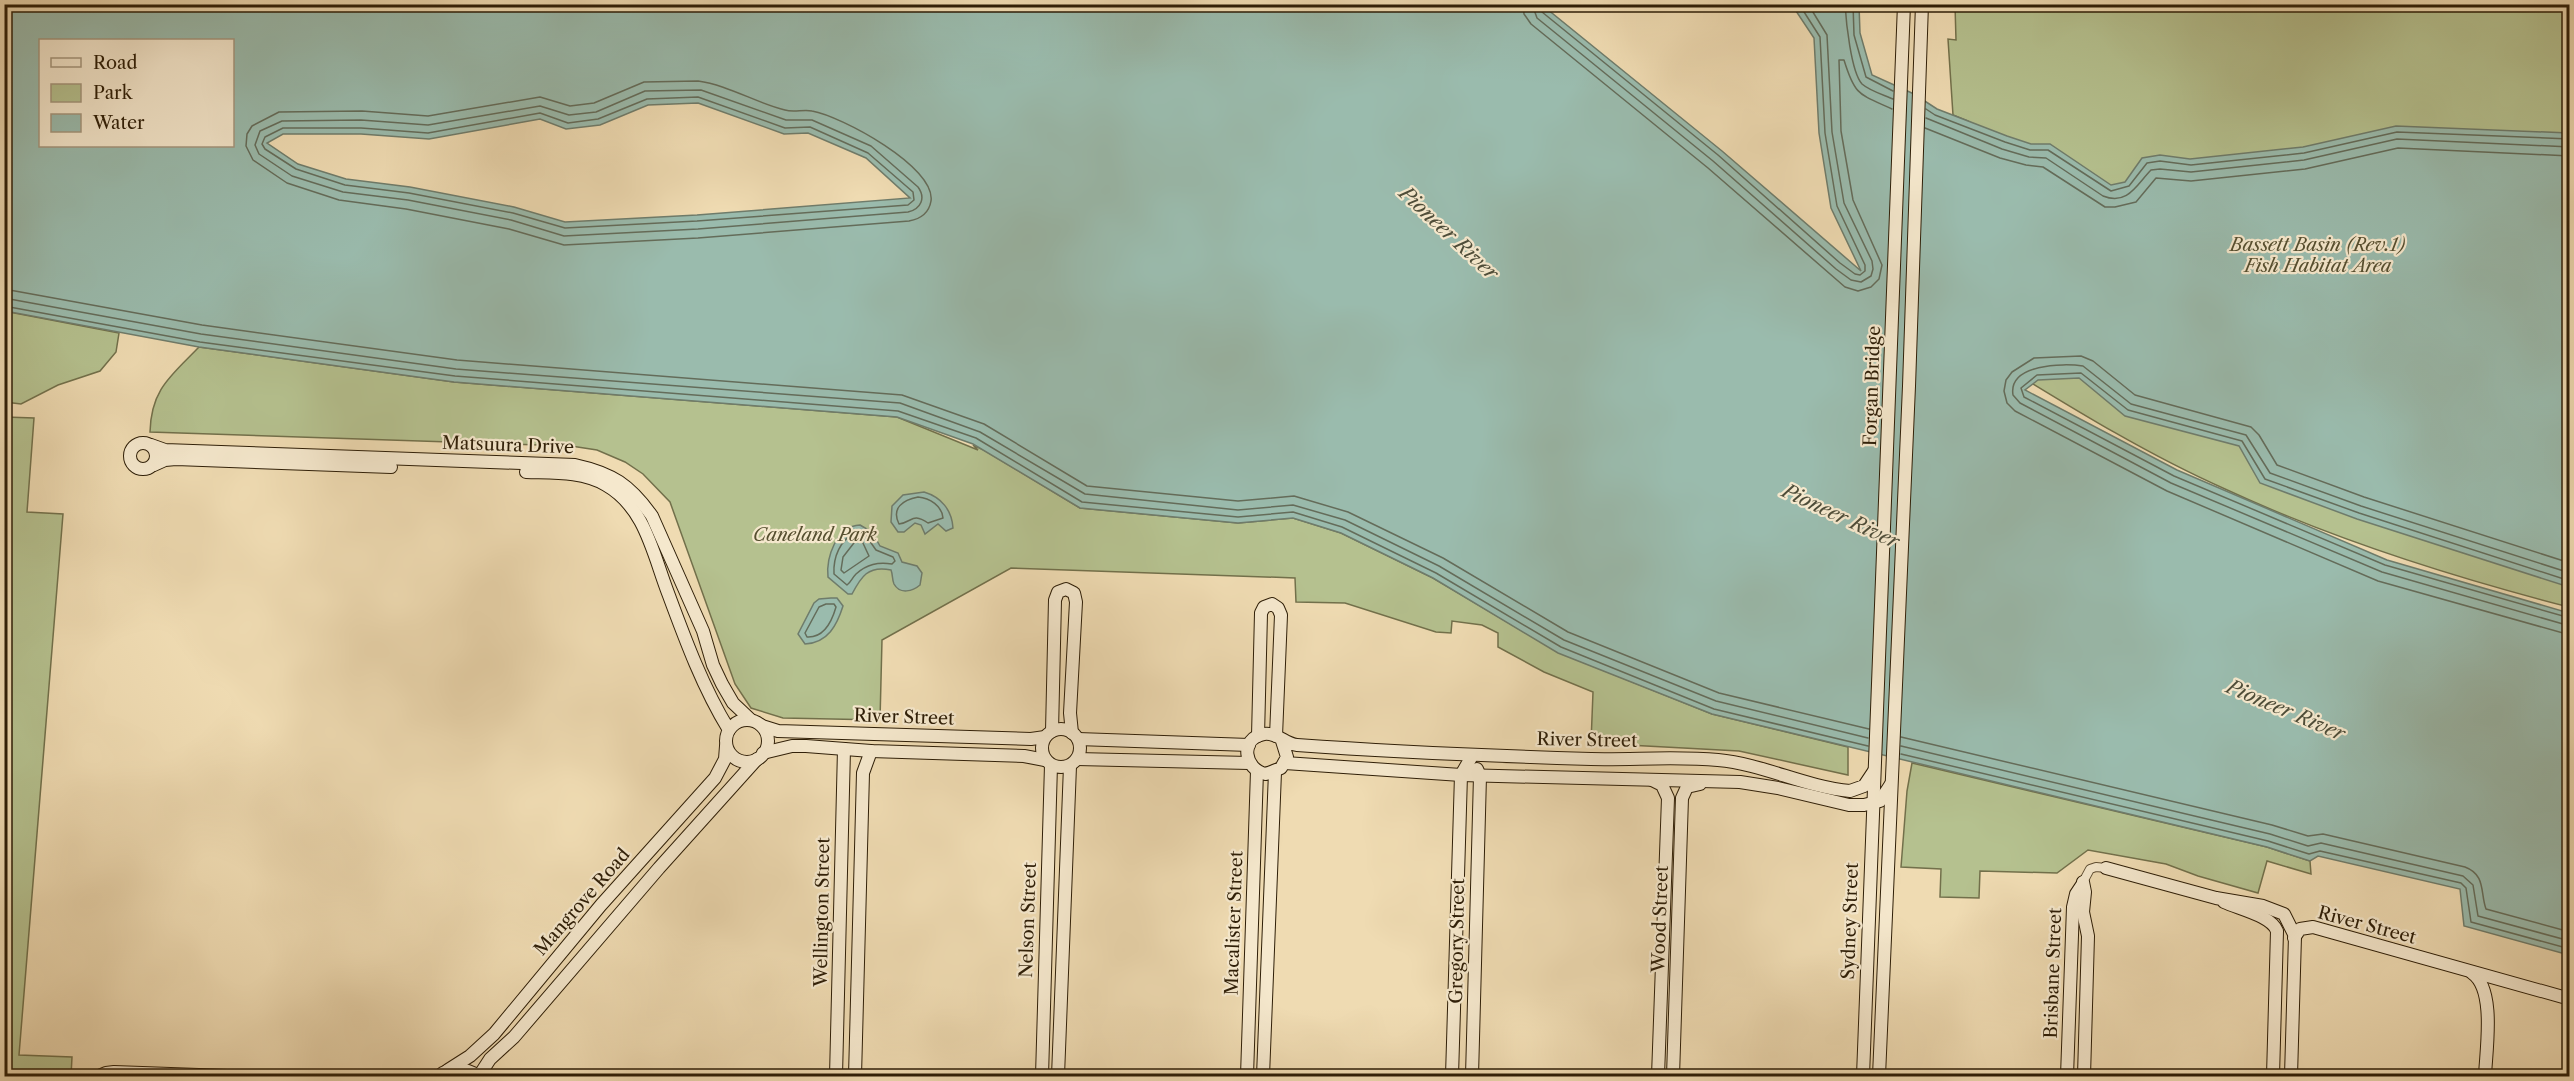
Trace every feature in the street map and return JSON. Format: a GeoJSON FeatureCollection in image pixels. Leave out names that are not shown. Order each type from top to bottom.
{"type":"FeatureCollection","features":[{"type":"Feature","properties":{"kind":"street","name":"Forgan Bridge"},"geometry":{"type":"LineString","coordinates":[[1875,767],[1904,5]]}},
{"type":"Feature","properties":{"kind":"street","name":"Forgan Bridge"},"geometry":{"type":"LineString","coordinates":[[1893,773],[1922,6]]}},
{"type":"Feature","properties":{"kind":"street"},"geometry":{"type":"LineString","coordinates":[[142,443],[151,445],[156,453],[154,465],[146,470],[134,466],[130,452],[136,445],[142,443]]}},
{"type":"Feature","properties":{"kind":"street","name":"Matsuura Drive"},"geometry":{"type":"LineString","coordinates":[[151,445],[165,450],[575,465],[612,476],[640,500],[652,516],[703,631],[712,665],[726,693],[756,723]]}},
{"type":"Feature","properties":{"kind":"street","name":"Matsuura Drive"},"geometry":{"type":"LineString","coordinates":[[154,465],[165,460],[176,459],[556,473],[585,476],[605,484],[621,496],[641,522],[707,691],[729,730]]}},
{"type":"Feature","properties":{"kind":"street"},"geometry":{"type":"LineString","coordinates":[[1073,763],[1080,749],[1070,713],[1076,602],[1074,593],[1066,589],[1058,591],[1055,600],[1048,734],[1041,749],[1048,763],[1057,768],[1073,763],[1253,767],[1266,774],[1275,772],[1285,763],[1287,751],[1279,738],[1281,615],[1278,608],[1272,604],[1264,607],[1261,613],[1260,673],[1253,740],[1247,757],[1253,767]]}},
{"type":"Feature","properties":{"kind":"street"},"geometry":{"type":"LineString","coordinates":[[1260,673],[1279,675]]}},
{"type":"Feature","properties":{"kind":"street"},"geometry":{"type":"LineString","coordinates":[[738,721],[756,723],[768,742],[760,756],[751,761],[739,760],[729,752],[726,746],[729,730],[738,721]]}},
{"type":"Feature","properties":{"kind":"street","name":"River Street"},"geometry":{"type":"LineString","coordinates":[[756,723],[788,732],[1031,739],[1048,734]]}},
{"type":"Feature","properties":{"kind":"street"},"geometry":{"type":"LineString","coordinates":[[1048,734],[1062,729],[1075,736],[1253,740],[1264,734],[1279,738]]}},
{"type":"Feature","properties":{"kind":"street","name":"River Street"},"geometry":{"type":"LineString","coordinates":[[1279,738],[1293,745],[1472,756],[1725,760],[1850,791],[1867,784],[1875,767]]}},
{"type":"Feature","properties":{"kind":"street","name":"Mangrove Road"},"geometry":{"type":"LineString","coordinates":[[440,1074],[470,1056],[494,1034],[601,905],[715,778],[725,759],[726,746]]}},
{"type":"Feature","properties":{"kind":"street","name":"River Street"},"geometry":{"type":"LineString","coordinates":[[760,756],[792,746],[1024,756],[1048,763]]}},
{"type":"Feature","properties":{"kind":"street","name":"Wellington Street"},"geometry":{"type":"LineString","coordinates":[[836,1077],[844,749]]}},
{"type":"Feature","properties":{"kind":"street","name":"Wellington Street"},"geometry":{"type":"LineString","coordinates":[[855,1077],[863,773],[871,751]]}},
{"type":"Feature","properties":{"kind":"street","name":"Mangrove Road"},"geometry":{"type":"LineString","coordinates":[[479,1076],[490,1059],[514,1037],[652,875],[760,756]]}},
{"type":"Feature","properties":{"kind":"street","name":"Gregory Street"},"geometry":{"type":"LineString","coordinates":[[1452,1077],[1461,775],[1472,756]]}},
{"type":"Feature","properties":{"kind":"street","name":"Gregory Street"},"geometry":{"type":"LineString","coordinates":[[1472,756],[1480,776],[1472,1077]]}},
{"type":"Feature","properties":{"kind":"street"},"geometry":{"type":"LineString","coordinates":[[1685,759],[1701,766],[1723,768],[1723,776],[1711,781]]}},
{"type":"Feature","properties":{"kind":"street","name":"Nelson Street"},"geometry":{"type":"LineString","coordinates":[[1041,1077],[1048,763]]}},
{"type":"Feature","properties":{"kind":"street","name":"Nelson Street"},"geometry":{"type":"LineString","coordinates":[[1058,1077],[1073,763]]}},
{"type":"Feature","properties":{"kind":"street","name":"River Street"},"geometry":{"type":"LineString","coordinates":[[1285,763],[1480,776],[1711,781],[1771,786],[1849,805],[1873,804]]}},
{"type":"Feature","properties":{"kind":"street","name":"Macalister Street"},"geometry":{"type":"LineString","coordinates":[[1247,1077],[1253,767]]}},
{"type":"Feature","properties":{"kind":"street","name":"Sydney Street"},"geometry":{"type":"LineString","coordinates":[[1863,1077],[1875,767]]}},
{"type":"Feature","properties":{"kind":"street","name":"Macalister Street"},"geometry":{"type":"LineString","coordinates":[[1263,1077],[1275,772]]}},
{"type":"Feature","properties":{"kind":"street","name":"Sydney Street"},"geometry":{"type":"LineString","coordinates":[[1879,1077],[1886,870],[1893,773]]}},
{"type":"Feature","properties":{"kind":"street"},"geometry":{"type":"LineString","coordinates":[[1873,804],[1886,795],[1893,773]]}},
{"type":"Feature","properties":{"kind":"street","name":"Wood Street"},"geometry":{"type":"LineString","coordinates":[[1646,779],[1660,783],[1667,795],[1658,1077]]}},
{"type":"Feature","properties":{"kind":"street","name":"Wood Street"},"geometry":{"type":"LineString","coordinates":[[1673,1077],[1682,795],[1688,786],[1711,781]]}},
{"type":"Feature","properties":{"kind":"street"},"geometry":{"type":"LineString","coordinates":[[1460,807],[1470,801],[1479,807]]}},
{"type":"Feature","properties":{"kind":"street","name":"River Street"},"geometry":{"type":"LineString","coordinates":[[2083,884],[2090,869],[2106,868],[2216,897],[2281,911],[2290,924],[2294,941]]}},
{"type":"Feature","properties":{"kind":"street"},"geometry":{"type":"LineString","coordinates":[[1869,877],[1886,870]]}},
{"type":"Feature","properties":{"kind":"street","name":"Brisbane Street"},"geometry":{"type":"LineString","coordinates":[[2083,884],[2085,892],[2083,912],[2088,936],[2084,1077]]}},
{"type":"Feature","properties":{"kind":"street","name":"Brisbane Street"},"geometry":{"type":"LineString","coordinates":[[2067,1077],[2073,904],[2083,884]]}},
{"type":"Feature","properties":{"kind":"street"},"geometry":{"type":"LineString","coordinates":[[1665,889],[1679,890]]}},
{"type":"Feature","properties":{"kind":"street"},"geometry":{"type":"LineString","coordinates":[[2216,897],[2272,922],[2277,931],[2273,1077]]}},
{"type":"Feature","properties":{"kind":"street"},"geometry":{"type":"LineString","coordinates":[[2072,929],[2078,926],[2087,929]]}},
{"type":"Feature","properties":{"kind":"street","name":"River Street"},"geometry":{"type":"LineString","coordinates":[[2294,941],[2300,929],[2313,927],[2570,999]]}},
{"type":"Feature","properties":{"kind":"street"},"geometry":{"type":"LineString","coordinates":[[2277,944],[2280,938],[2291,938],[2294,941],[2291,1077]]}},
{"type":"Feature","properties":{"kind":"street"},"geometry":{"type":"LineString","coordinates":[[1662,958],[1677,959]]}},
{"type":"Feature","properties":{"kind":"street"},"geometry":{"type":"LineString","coordinates":[[2472,973],[2482,984],[2488,1008],[2485,1077]]}},
{"type":"Feature","properties":{"kind":"street"},"geometry":{"type":"LineString","coordinates":[[2488,1008],[2496,988],[2509,983]]}},
{"type":"Feature","properties":{"kind":"street"},"geometry":{"type":"LineString","coordinates":[[1660,1012],[1675,1012]]}},
{"type":"Feature","properties":{"kind":"street"},"geometry":{"type":"LineString","coordinates":[[1659,1049],[1673,1049]]}},
{"type":"Feature","properties":{"kind":"street"},"geometry":{"type":"LineString","coordinates":[[440,1074],[464,1069],[479,1076]]}},
{"type":"Feature","properties":{"kind":"street"},"geometry":{"type":"LineString","coordinates":[[99,1077],[114,1072],[227,1077]]}},
{"type":"Feature","properties":{"kind":"green space","name":"Bassett Basin (Rev.1) Fish Habitat Area"},"geometry":{"type":"Polygon","coordinates":[[[1955,5],[2569,5],[2569,607],[2394,556],[2267,507],[2195,475],[2136,444],[1994,360],[1968,121],[1953,115],[1948,39],[1956,40],[1955,5]]]}},
{"type":"Feature","properties":{"kind":"green space"},"geometry":{"type":"Polygon","coordinates":[[[4,311],[119,333],[116,352],[100,371],[58,385],[21,404],[5,402],[4,311]]]}},
{"type":"Feature","properties":{"kind":"green space","name":"Caneland Park"},"geometry":{"type":"Polygon","coordinates":[[[199,347],[454,382],[897,417],[978,450],[973,445],[984,450],[1080,508],[1238,523],[1293,518],[1341,533],[1433,578],[1558,652],[1712,714],[1848,747],[1848,775],[1739,751],[1591,743],[1593,692],[1544,672],[1498,647],[1498,633],[1482,625],[1452,621],[1451,633],[1436,632],[1345,603],[1296,602],[1295,578],[1011,568],[882,640],[880,720],[783,718],[751,708],[735,684],[670,502],[643,474],[625,462],[597,450],[571,446],[150,432],[154,405],[164,384],[199,347]]]}},
{"type":"Feature","properties":{"kind":"green space"},"geometry":{"type":"Polygon","coordinates":[[[5,417],[34,418],[27,512],[63,514],[19,1055],[72,1057],[71,1076],[5,1076],[5,417]]]}},
{"type":"Feature","properties":{"kind":"green space"},"geometry":{"type":"Polygon","coordinates":[[[1912,763],[2267,847],[2310,861],[2311,874],[2267,861],[2258,893],[2198,876],[2166,864],[2088,850],[2057,873],[1980,871],[1979,898],[1940,897],[1941,869],[1901,867],[1907,791],[1912,763]]]}},
{"type":"Feature","properties":{"kind":"water","name":"Pioneer River"},"geometry":{"type":"Polygon","coordinates":[[[4,5],[1542,5],[1722,151],[1861,271],[1831,208],[1819,133],[1814,38],[1792,5],[1859,5],[1860,33],[1872,75],[1914,94],[1937,109],[2031,144],[2050,144],[2111,185],[2125,182],[2142,158],[2160,155],[2190,159],[2303,147],[2396,126],[2569,133],[2569,587],[2357,519],[2260,483],[2239,446],[2125,416],[2079,378],[2038,380],[2025,390],[2177,470],[2387,560],[2569,613],[2569,955],[2464,926],[2460,889],[2318,856],[2310,861],[2267,847],[1712,714],[1558,653],[1433,578],[1341,533],[1293,518],[1238,523],[1080,508],[973,444],[897,417],[454,382],[199,347],[5,311],[4,5]],[[698,103],[648,105],[600,125],[566,129],[540,119],[429,139],[361,134],[283,134],[267,143],[298,164],[346,179],[410,187],[514,207],[565,222],[697,215],[910,198],[866,158],[808,133],[784,134],[698,103]]]}},
{"type":"Feature","properties":{"kind":"water"},"geometry":{"type":"Polygon","coordinates":[[[924,492],[936,497],[944,505],[950,515],[953,528],[946,531],[938,524],[925,534],[921,525],[915,523],[904,532],[898,532],[891,522],[892,506],[903,495],[924,492]]]}},
{"type":"Feature","properties":{"kind":"water"},"geometry":{"type":"Polygon","coordinates":[[[860,525],[872,532],[880,546],[898,553],[902,562],[917,566],[922,573],[920,585],[910,590],[900,590],[894,584],[891,570],[876,569],[866,574],[852,594],[848,594],[828,577],[829,561],[834,544],[845,531],[860,525]]]}},
{"type":"Feature","properties":{"kind":"water"},"geometry":{"type":"Polygon","coordinates":[[[837,598],[843,606],[830,632],[820,640],[805,644],[798,634],[814,603],[819,599],[837,598]]]}}]}
